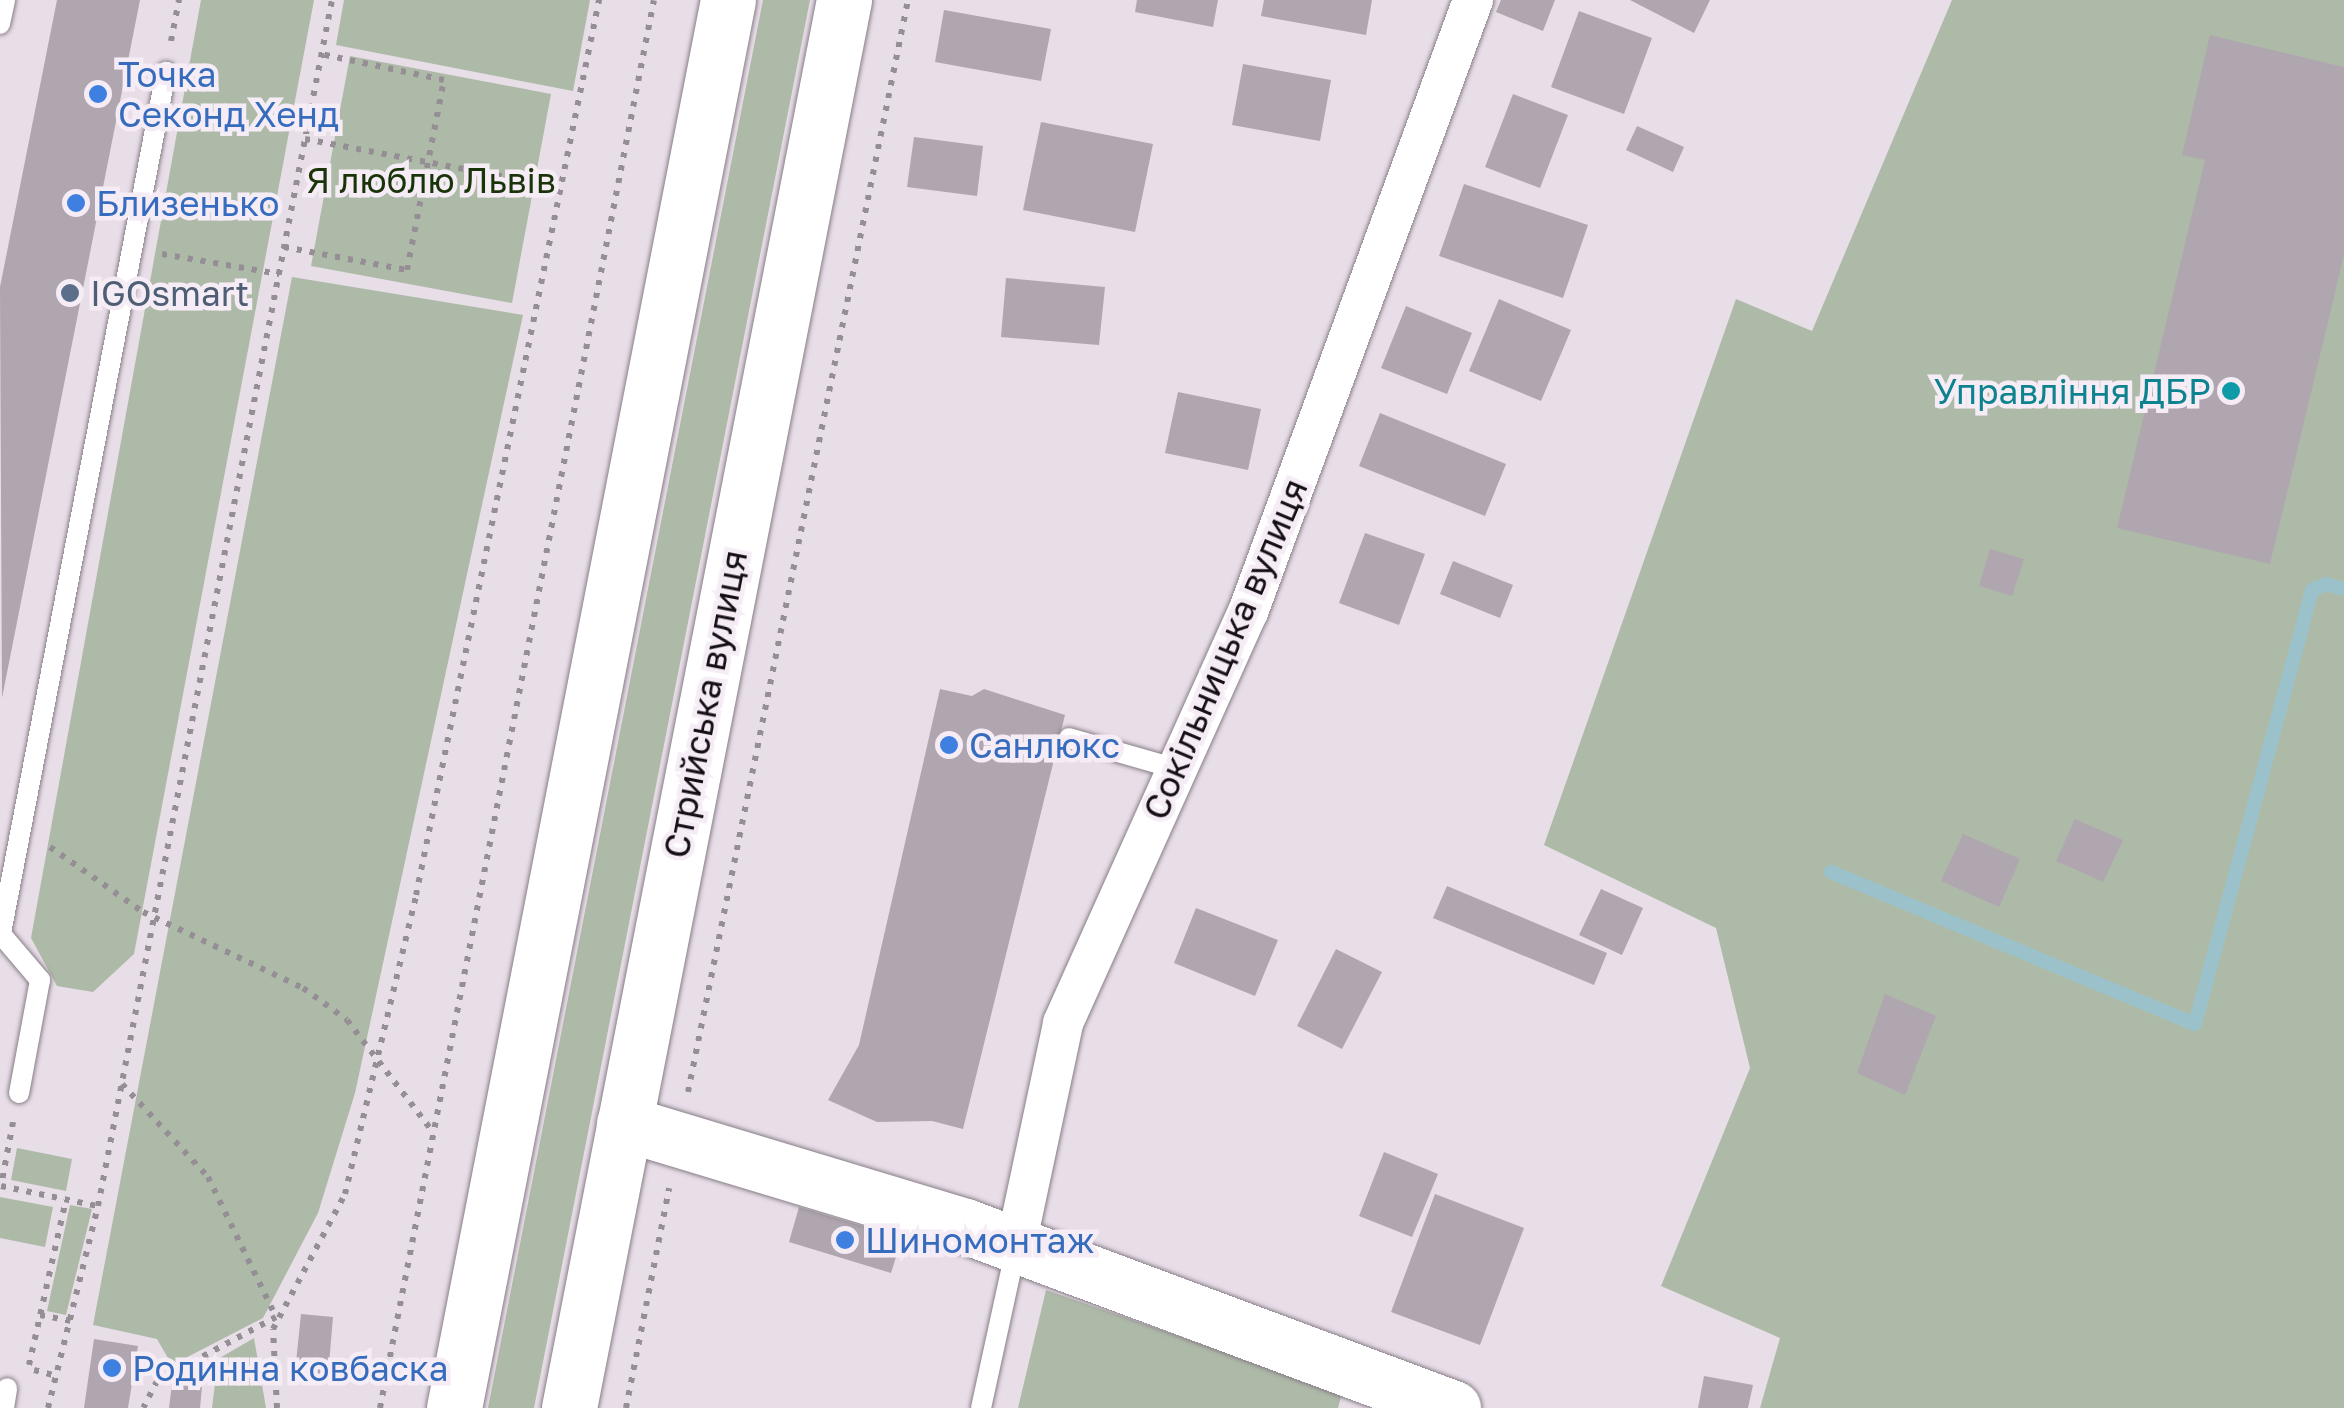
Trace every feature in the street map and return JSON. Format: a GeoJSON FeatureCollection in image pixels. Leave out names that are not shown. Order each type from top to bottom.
{"type":"FeatureCollection","features":[{"type":"Feature","properties":{"kind":"main road"},"geometry":{"type":"LineString","coordinates":[[454,1408],[728,0]]}},
{"type":"Feature","properties":{"kind":"main road","name":"Стрийська вулиця"},"geometry":{"type":"LineString","coordinates":[[569,1408],[844,0]]}},
{"type":"Feature","properties":{"kind":"main road"},"geometry":{"type":"LineString","coordinates":[[624,1124],[1016,1245],[1453,1408]]}},
{"type":"Feature","properties":{"kind":"street","name":"Сокільницька вулиця"},"geometry":{"type":"LineString","coordinates":[[1016,1245],[1063,1023],[1248,612],[1473,0]]}},
{"type":"Feature","properties":{"kind":"lane"},"geometry":{"type":"LineString","coordinates":[[0,24],[5,0]]}},
{"type":"Feature","properties":{"kind":"lane"},"geometry":{"type":"LineString","coordinates":[[19,1093],[40,980],[0,933],[166,72]]}},
{"type":"Feature","properties":{"kind":"lane"},"geometry":{"type":"LineString","coordinates":[[1069,738],[1177,768]]}},
{"type":"Feature","properties":{"kind":"lane"},"geometry":{"type":"LineString","coordinates":[[981,1408],[1016,1245]]}},
{"type":"Feature","properties":{"kind":"path"},"geometry":{"type":"LineString","coordinates":[[166,72],[179,0]]}},
{"type":"Feature","properties":{"kind":"path"},"geometry":{"type":"LineString","coordinates":[[48,1408],[98,1206],[332,0]]}},
{"type":"Feature","properties":{"kind":"path"},"geometry":{"type":"LineString","coordinates":[[277,1408],[271,1363],[276,1316],[345,1194],[378,1055],[599,0]]}},
{"type":"Feature","properties":{"kind":"path"},"geometry":{"type":"LineString","coordinates":[[380,1408],[430,1128],[654,0]]}},
{"type":"Feature","properties":{"kind":"path"},"geometry":{"type":"LineString","coordinates":[[686,1098],[908,0]]}},
{"type":"Feature","properties":{"kind":"path"},"geometry":{"type":"LineString","coordinates":[[284,247],[408,270],[444,80],[321,54]]}},
{"type":"Feature","properties":{"kind":"path"},"geometry":{"type":"LineString","coordinates":[[305,139],[559,187]]}},
{"type":"Feature","properties":{"kind":"path"},"geometry":{"type":"LineString","coordinates":[[132,248],[279,274]]}},
{"type":"Feature","properties":{"kind":"path"},"geometry":{"type":"LineString","coordinates":[[20,830],[155,918],[303,988],[347,1020],[378,1055],[430,1128]]}},
{"type":"Feature","properties":{"kind":"path"},"geometry":{"type":"LineString","coordinates":[[122,1084],[208,1177],[276,1316]]}},
{"type":"Feature","properties":{"kind":"path"},"geometry":{"type":"LineString","coordinates":[[19,1093],[1,1186],[98,1206]]}},
{"type":"Feature","properties":{"kind":"path"},"geometry":{"type":"LineString","coordinates":[[626,1408],[671,1175]]}},
{"type":"Feature","properties":{"kind":"path"},"geometry":{"type":"LineString","coordinates":[[5,1398],[25,1380],[66,1200]]}},
{"type":"Feature","properties":{"kind":"path"},"geometry":{"type":"LineString","coordinates":[[40,1315],[70,1321]]}},
{"type":"Feature","properties":{"kind":"path"},"geometry":{"type":"LineString","coordinates":[[143,1408],[157,1381],[276,1316]]}},
{"type":"Feature","properties":{"kind":"path"},"geometry":{"type":"LineString","coordinates":[[28,1369],[56,1376]]}},
{"type":"Feature","properties":{"kind":"green space"},"geometry":{"type":"Polygon","coordinates":[[[201,0],[314,0],[134,954],[93,992],[57,986],[31,938],[201,0]]]}},
{"type":"Feature","properties":{"kind":"green space"},"geometry":{"type":"Polygon","coordinates":[[[344,0],[590,0],[573,91],[336,45],[344,0]]]}},
{"type":"Feature","properties":{"kind":"green space"},"geometry":{"type":"Polygon","coordinates":[[[763,0],[810,0],[534,1408],[488,1408],[763,0]]]}},
{"type":"Feature","properties":{"kind":"green space"},"geometry":{"type":"Polygon","coordinates":[[[1952,0],[2344,0],[2344,1408],[1760,1408],[1780,1338],[1661,1286],[1750,1068],[1716,928],[1544,845],[1736,299],[1812,331],[1952,0]]]}},
{"type":"Feature","properties":{"kind":"green space","name":"Я люблю Львів"},"geometry":{"type":"Polygon","coordinates":[[[350,56],[551,94],[512,303],[311,266],[350,56]]]}},
{"type":"Feature","properties":{"kind":"green space"},"geometry":{"type":"Polygon","coordinates":[[[292,277],[523,315],[355,1093],[318,1213],[263,1318],[172,1365],[157,1339],[93,1325],[292,277]]]}},
{"type":"Feature","properties":{"kind":"green space"},"geometry":{"type":"Polygon","coordinates":[[[17,1148],[72,1159],[66,1191],[11,1180],[17,1148]]]}},
{"type":"Feature","properties":{"kind":"green space"},"geometry":{"type":"Polygon","coordinates":[[[0,1197],[53,1207],[45,1247],[0,1238],[0,1197]]]}},
{"type":"Feature","properties":{"kind":"green space"},"geometry":{"type":"Polygon","coordinates":[[[70,1205],[92,1209],[66,1315],[47,1311],[70,1205]]]}},
{"type":"Feature","properties":{"kind":"green space"},"geometry":{"type":"Polygon","coordinates":[[[1046,1290],[1342,1393],[1338,1408],[1018,1408],[1046,1290]]]}},
{"type":"Feature","properties":{"kind":"green space"},"geometry":{"type":"Polygon","coordinates":[[[254,1338],[266,1408],[212,1408],[218,1359],[254,1338]]]}},
{"type":"Feature","properties":{"kind":"building"},"geometry":{"type":"Polygon","coordinates":[[[57,0],[140,0],[2,698],[0,287],[57,0]]]}},
{"type":"Feature","properties":{"kind":"building"},"geometry":{"type":"Polygon","coordinates":[[[1137,0],[1218,0],[1213,27],[1135,12],[1137,0]]]}},
{"type":"Feature","properties":{"kind":"building"},"geometry":{"type":"Polygon","coordinates":[[[1264,0],[1372,0],[1366,35],[1261,16],[1264,0]]]}},
{"type":"Feature","properties":{"kind":"building"},"geometry":{"type":"Polygon","coordinates":[[[1501,0],[1555,0],[1543,31],[1496,12],[1501,0]]]}},
{"type":"Feature","properties":{"kind":"building"},"geometry":{"type":"Polygon","coordinates":[[[1630,0],[1710,0],[1694,33],[1630,0]]]}},
{"type":"Feature","properties":{"kind":"building"},"geometry":{"type":"Polygon","coordinates":[[[944,10],[1051,29],[1041,81],[935,62],[944,10]]]}},
{"type":"Feature","properties":{"kind":"building"},"geometry":{"type":"Polygon","coordinates":[[[1579,11],[1652,38],[1624,114],[1551,87],[1579,11]]]}},
{"type":"Feature","properties":{"kind":"building","name":"Управління ДБР"},"geometry":{"type":"Polygon","coordinates":[[[2210,35],[2344,67],[2344,255],[2270,564],[2117,528],[2205,160],[2182,155],[2210,35]]]}},
{"type":"Feature","properties":{"kind":"building"},"geometry":{"type":"Polygon","coordinates":[[[1243,64],[1331,80],[1320,141],[1232,125],[1243,64]]]}},
{"type":"Feature","properties":{"kind":"building"},"geometry":{"type":"Polygon","coordinates":[[[1513,94],[1568,115],[1540,188],[1485,167],[1513,94]]]}},
{"type":"Feature","properties":{"kind":"building"},"geometry":{"type":"Polygon","coordinates":[[[1041,122],[1153,144],[1135,232],[1023,210],[1041,122]]]}},
{"type":"Feature","properties":{"kind":"building"},"geometry":{"type":"Polygon","coordinates":[[[1637,126],[1684,147],[1673,172],[1626,150],[1637,126]]]}},
{"type":"Feature","properties":{"kind":"building"},"geometry":{"type":"Polygon","coordinates":[[[914,137],[983,146],[977,196],[907,187],[914,137]]]}},
{"type":"Feature","properties":{"kind":"building"},"geometry":{"type":"Polygon","coordinates":[[[1464,184],[1588,225],[1563,298],[1439,256],[1464,184]]]}},
{"type":"Feature","properties":{"kind":"building"},"geometry":{"type":"Polygon","coordinates":[[[1006,278],[1105,287],[1099,345],[1001,337],[1006,278]]]}},
{"type":"Feature","properties":{"kind":"building"},"geometry":{"type":"Polygon","coordinates":[[[1499,299],[1571,330],[1541,401],[1469,371],[1499,299]]]}},
{"type":"Feature","properties":{"kind":"building"},"geometry":{"type":"Polygon","coordinates":[[[1406,306],[1472,333],[1447,394],[1381,368],[1406,306]]]}},
{"type":"Feature","properties":{"kind":"building"},"geometry":{"type":"Polygon","coordinates":[[[1178,392],[1261,409],[1248,470],[1165,453],[1178,392]]]}},
{"type":"Feature","properties":{"kind":"building"},"geometry":{"type":"Polygon","coordinates":[[[1380,413],[1506,464],[1485,516],[1359,466],[1380,413]]]}},
{"type":"Feature","properties":{"kind":"building"},"geometry":{"type":"Polygon","coordinates":[[[1365,533],[1425,554],[1399,625],[1339,603],[1365,533]]]}},
{"type":"Feature","properties":{"kind":"building"},"geometry":{"type":"Polygon","coordinates":[[[1990,549],[2024,559],[2012,596],[1979,586],[1990,549]]]}},
{"type":"Feature","properties":{"kind":"building"},"geometry":{"type":"Polygon","coordinates":[[[1453,561],[1513,585],[1500,618],[1440,594],[1453,561]]]}},
{"type":"Feature","properties":{"kind":"building"},"geometry":{"type":"Polygon","coordinates":[[[940,689],[972,696],[984,689],[1065,715],[963,1129],[932,1121],[877,1122],[828,1100],[859,1045],[940,689]]]}},
{"type":"Feature","properties":{"kind":"building"},"geometry":{"type":"Polygon","coordinates":[[[2075,819],[2123,840],[2103,882],[2056,861],[2075,819]]]}},
{"type":"Feature","properties":{"kind":"building"},"geometry":{"type":"Polygon","coordinates":[[[1963,834],[2020,859],[1999,907],[1941,881],[1963,834]]]}},
{"type":"Feature","properties":{"kind":"building"},"geometry":{"type":"Polygon","coordinates":[[[1447,886],[1607,953],[1594,985],[1433,918],[1447,886]]]}},
{"type":"Feature","properties":{"kind":"building"},"geometry":{"type":"Polygon","coordinates":[[[1601,889],[1643,908],[1622,955],[1579,935],[1601,889]]]}},
{"type":"Feature","properties":{"kind":"building"},"geometry":{"type":"Polygon","coordinates":[[[1196,908],[1278,940],[1255,996],[1174,963],[1196,908]]]}},
{"type":"Feature","properties":{"kind":"building"},"geometry":{"type":"Polygon","coordinates":[[[1336,949],[1382,972],[1342,1049],[1297,1026],[1336,949]]]}},
{"type":"Feature","properties":{"kind":"building"},"geometry":{"type":"Polygon","coordinates":[[[1885,994],[1936,1016],[1905,1095],[1857,1073],[1885,994]]]}},
{"type":"Feature","properties":{"kind":"building"},"geometry":{"type":"Polygon","coordinates":[[[1384,1152],[1438,1174],[1412,1237],[1359,1216],[1384,1152]]]}},
{"type":"Feature","properties":{"kind":"building"},"geometry":{"type":"Polygon","coordinates":[[[1435,1194],[1524,1228],[1480,1345],[1391,1312],[1435,1194]]]}},
{"type":"Feature","properties":{"kind":"building","name":"Шиномонтаж"},"geometry":{"type":"Polygon","coordinates":[[[799,1207],[902,1238],[891,1273],[789,1242],[799,1207]]]}},
{"type":"Feature","properties":{"kind":"building"},"geometry":{"type":"Polygon","coordinates":[[[301,1314],[333,1317],[328,1376],[295,1372],[301,1314]]]}},
{"type":"Feature","properties":{"kind":"building","name":"Родинна ковбаска"},"geometry":{"type":"Polygon","coordinates":[[[94,1339],[138,1346],[128,1408],[84,1408],[94,1339]]]}},
{"type":"Feature","properties":{"kind":"building"},"geometry":{"type":"Polygon","coordinates":[[[1704,1376],[1753,1385],[1748,1408],[1698,1408],[1704,1376]]]}},
{"type":"Feature","properties":{"kind":"building"},"geometry":{"type":"Polygon","coordinates":[[[172,1384],[202,1387],[200,1408],[169,1408],[172,1384]]]}},
{"type":"Feature","properties":{"kind":"waterway"},"geometry":{"type":"LineString","coordinates":[[1831,872],[2195,1024],[2312,590],[2326,584],[2344,589]]}},
{"type":"Feature","properties":{"kind":"place","name":"Точка Секонд Хенд"},"geometry":{"type":"Point","coordinates":[98,94]}},
{"type":"Feature","properties":{"kind":"place","name":"Близенько"},"geometry":{"type":"Point","coordinates":[76,203]}},
{"type":"Feature","properties":{"kind":"place","name":"IGOsmart"},"geometry":{"type":"Point","coordinates":[70,293]}},
{"type":"Feature","properties":{"kind":"place","name":"Управління ДБР"},"geometry":{"type":"Point","coordinates":[2231,391]}},
{"type":"Feature","properties":{"kind":"place","name":"Санлюкс"},"geometry":{"type":"Point","coordinates":[949,745]}},
{"type":"Feature","properties":{"kind":"place","name":"Шиномонтаж"},"geometry":{"type":"Point","coordinates":[845,1240]}},
{"type":"Feature","properties":{"kind":"place","name":"Родинна ковбаска"},"geometry":{"type":"Point","coordinates":[112,1368]}}]}
